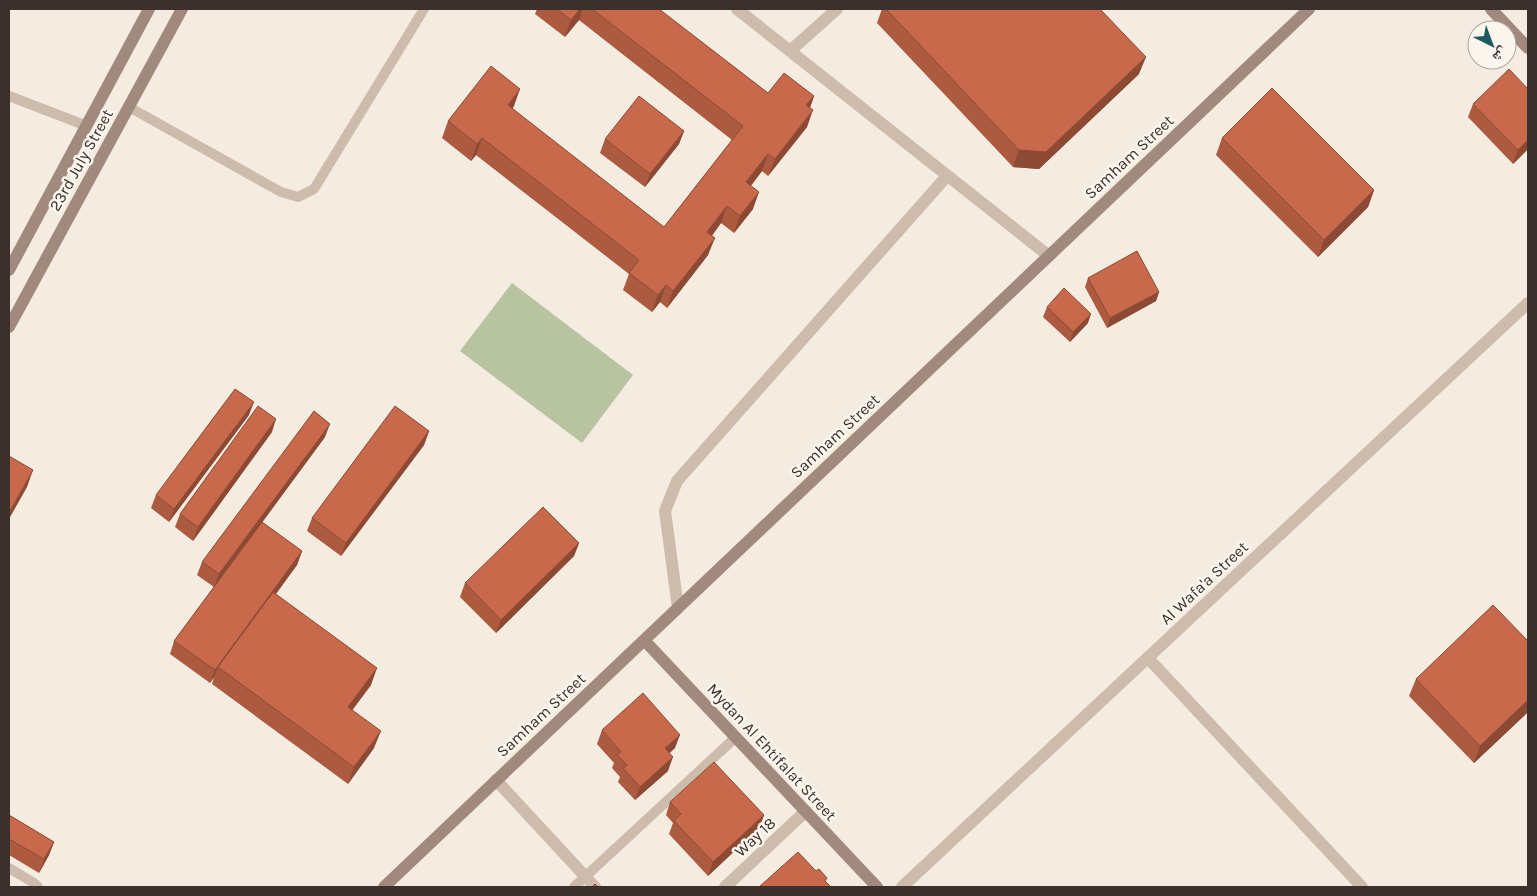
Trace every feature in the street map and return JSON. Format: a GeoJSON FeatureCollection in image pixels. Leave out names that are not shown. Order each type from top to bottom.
{"type":"FeatureCollection","features":[{"type":"Feature","properties":{"kind":"street","name":"23rd July Street"},"geometry":{"type":"LineString","coordinates":[[9,270],[149,9]]}},
{"type":"Feature","properties":{"kind":"street","name":"23rd July Street"},"geometry":{"type":"LineString","coordinates":[[9,327],[182,9]]}},
{"type":"Feature","properties":{"kind":"street"},"geometry":{"type":"LineString","coordinates":[[737,9],[1049,256]]}},
{"type":"Feature","properties":{"kind":"street"},"geometry":{"type":"LineString","coordinates":[[790,51],[837,9]]}},
{"type":"Feature","properties":{"kind":"street","name":"Samham Street"},"geometry":{"type":"LineString","coordinates":[[384,887],[1309,9]]}},
{"type":"Feature","properties":{"kind":"street"},"geometry":{"type":"LineString","coordinates":[[1492,9],[1528,48]]}},
{"type":"Feature","properties":{"kind":"street"},"geometry":{"type":"LineString","coordinates":[[678,608],[665,511],[677,481],[947,176]]}},
{"type":"Feature","properties":{"kind":"street","name":"Al Wafa'a Street"},"geometry":{"type":"LineString","coordinates":[[902,887],[1528,303]]}},
{"type":"Feature","properties":{"kind":"street","name":"Mydan Al Ehtifalat Street"},"geometry":{"type":"LineString","coordinates":[[644,640],[876,887]]}},
{"type":"Feature","properties":{"kind":"street"},"geometry":{"type":"LineString","coordinates":[[1148,658],[1362,887]]}},
{"type":"Feature","properties":{"kind":"street"},"geometry":{"type":"LineString","coordinates":[[496,780],[595,887]]}},
{"type":"Feature","properties":{"kind":"street","name":"Way 18"},"geometry":{"type":"LineString","coordinates":[[726,887],[806,811]]}},
{"type":"Feature","properties":{"kind":"lane"},"geometry":{"type":"LineString","coordinates":[[129,107],[282,192],[298,197],[314,189],[424,9]]}},
{"type":"Feature","properties":{"kind":"lane"},"geometry":{"type":"LineString","coordinates":[[9,96],[87,126]]}},
{"type":"Feature","properties":{"kind":"lane"},"geometry":{"type":"LineString","coordinates":[[574,887],[736,737]]}},
{"type":"Feature","properties":{"kind":"lane"},"geometry":{"type":"LineString","coordinates":[[9,868],[38,887]]}},
{"type":"Feature","properties":{"kind":"green space"},"geometry":{"type":"Polygon","coordinates":[[[512,283],[633,375],[582,443],[460,351],[512,283]]]}},
{"type":"Feature","properties":{"kind":"building"},"geometry":{"type":"Polygon","coordinates":[[[557,9],[580,9],[571,20],[557,9]]]}},
{"type":"Feature","properties":{"kind":"building"},"geometry":{"type":"Polygon","coordinates":[[[592,9],[659,9],[768,93],[784,73],[814,96],[806,105],[813,110],[775,159],[768,154],[746,182],[759,192],[740,216],[727,206],[707,232],[715,238],[673,291],[666,285],[658,295],[629,273],[639,260],[482,138],[477,144],[448,121],[491,66],[520,89],[508,105],[664,227],[743,126],[592,9]]]}},
{"type":"Feature","properties":{"kind":"building"},"geometry":{"type":"Polygon","coordinates":[[[886,9],[1100,9],[1146,57],[1046,152],[1019,150],[886,9]]]}},
{"type":"Feature","properties":{"kind":"building"},"geometry":{"type":"Polygon","coordinates":[[[1510,70],[1528,89],[1528,140],[1518,150],[1473,104],[1510,70]]]}},
{"type":"Feature","properties":{"kind":"building"},"geometry":{"type":"Polygon","coordinates":[[[1272,88],[1374,190],[1324,240],[1222,138],[1272,88]]]}},
{"type":"Feature","properties":{"kind":"building"},"geometry":{"type":"Polygon","coordinates":[[[639,96],[684,131],[650,174],[605,139],[639,96]]]}},
{"type":"Feature","properties":{"kind":"building"},"geometry":{"type":"Polygon","coordinates":[[[1137,251],[1159,292],[1110,318],[1088,278],[1137,251]]]}},
{"type":"Feature","properties":{"kind":"building"},"geometry":{"type":"Polygon","coordinates":[[[1064,288],[1091,314],[1073,332],[1047,307],[1064,288]]]}},
{"type":"Feature","properties":{"kind":"building"},"geometry":{"type":"Polygon","coordinates":[[[235,389],[254,402],[174,509],[156,495],[235,389]]]}},
{"type":"Feature","properties":{"kind":"building"},"geometry":{"type":"Polygon","coordinates":[[[258,406],[276,419],[198,527],[180,514],[258,406]]]}},
{"type":"Feature","properties":{"kind":"building"},"geometry":{"type":"Polygon","coordinates":[[[395,406],[429,431],[346,543],[312,518],[395,406]]]}},
{"type":"Feature","properties":{"kind":"building"},"geometry":{"type":"Polygon","coordinates":[[[314,411],[330,424],[219,574],[202,562],[314,411]]]}},
{"type":"Feature","properties":{"kind":"building"},"geometry":{"type":"Polygon","coordinates":[[[9,456],[33,470],[10,511],[9,509],[9,456]]]}},
{"type":"Feature","properties":{"kind":"building"},"geometry":{"type":"Polygon","coordinates":[[[543,507],[579,543],[501,620],[465,583],[543,507]]]}},
{"type":"Feature","properties":{"kind":"building"},"geometry":{"type":"Polygon","coordinates":[[[262,522],[302,551],[215,670],[174,641],[262,522]]]}},
{"type":"Feature","properties":{"kind":"building"},"geometry":{"type":"Polygon","coordinates":[[[273,592],[377,668],[348,707],[381,731],[354,767],[218,667],[273,592]]]}},
{"type":"Feature","properties":{"kind":"building"},"geometry":{"type":"Polygon","coordinates":[[[1493,605],[1528,641],[1528,700],[1480,746],[1416,679],[1493,605]]]}},
{"type":"Feature","properties":{"kind":"building"},"geometry":{"type":"Polygon","coordinates":[[[643,693],[680,735],[665,748],[673,757],[640,787],[623,768],[627,765],[617,755],[621,752],[602,730],[643,693]]]}},
{"type":"Feature","properties":{"kind":"building"},"geometry":{"type":"Polygon","coordinates":[[[714,762],[764,815],[713,862],[674,821],[681,814],[670,802],[714,762]]]}},
{"type":"Feature","properties":{"kind":"building"},"geometry":{"type":"Polygon","coordinates":[[[9,815],[54,842],[44,859],[9,839],[9,815]]]}},
{"type":"Feature","properties":{"kind":"building"},"geometry":{"type":"Polygon","coordinates":[[[798,852],[816,871],[819,869],[827,878],[825,881],[831,887],[759,887],[798,852]]]}}]}
